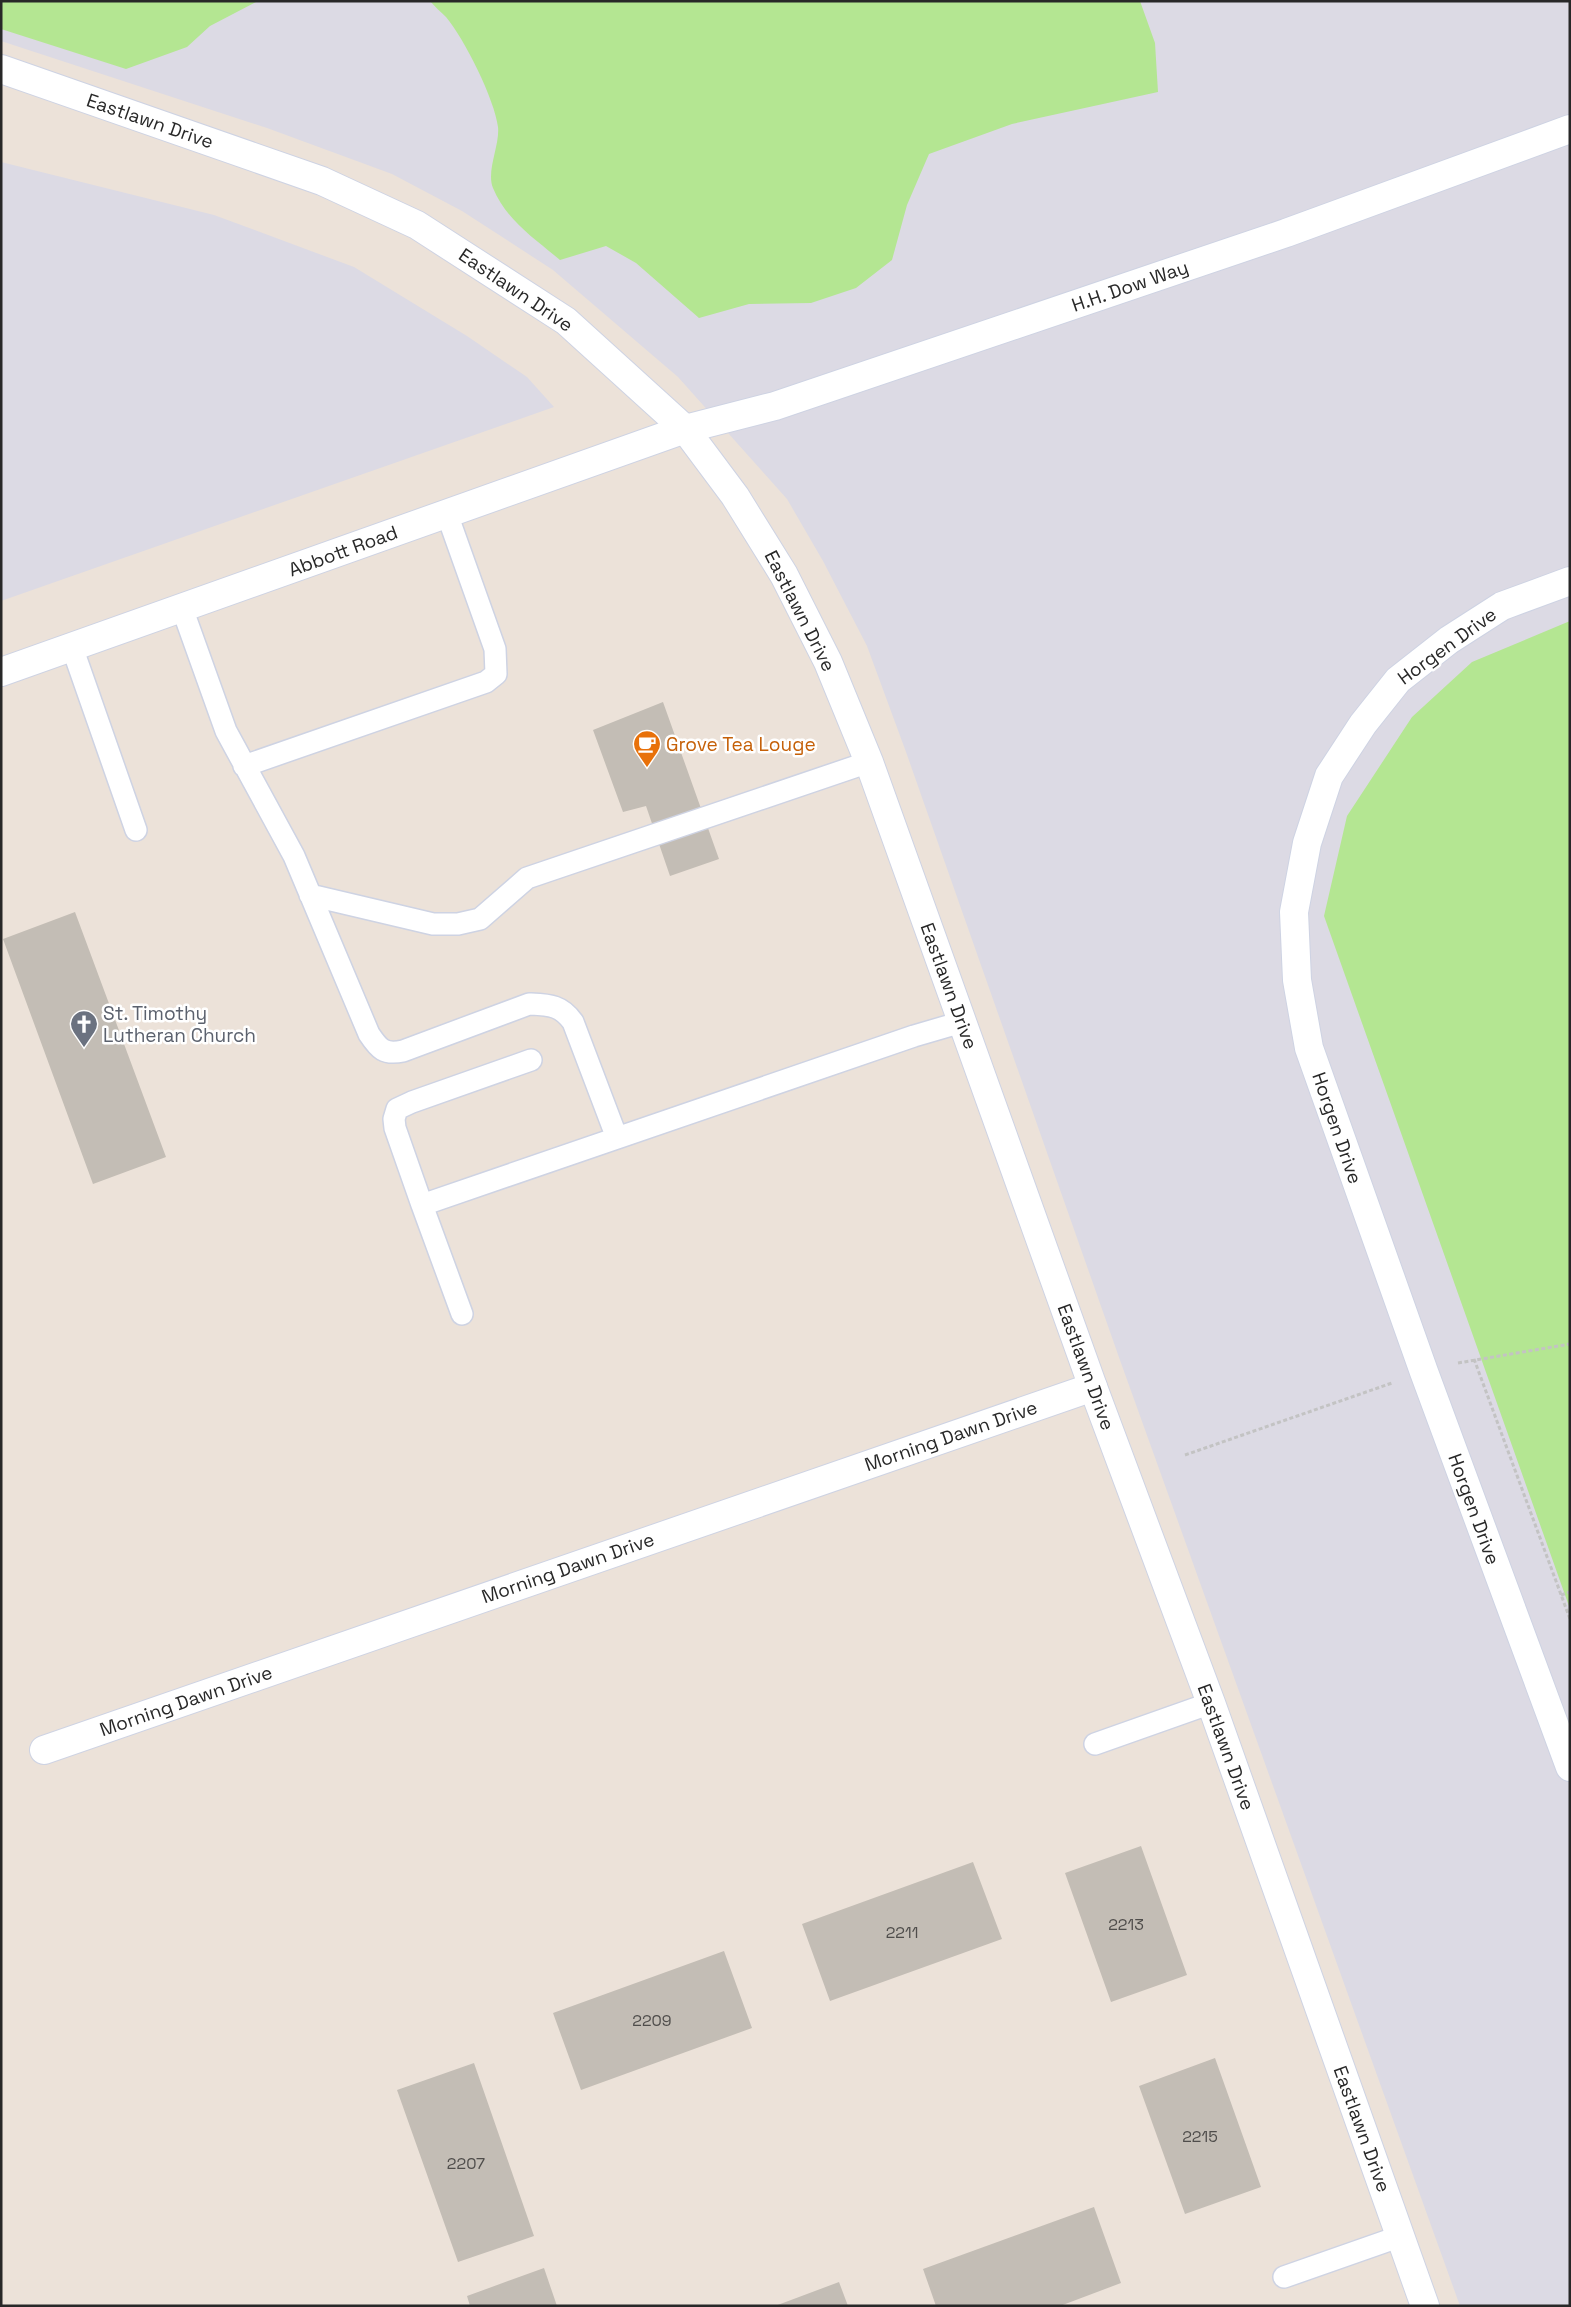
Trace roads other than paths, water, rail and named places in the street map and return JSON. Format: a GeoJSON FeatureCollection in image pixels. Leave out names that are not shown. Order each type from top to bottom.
{"type":"FeatureCollection","features":[{"type":"Feature","properties":{"kind":"street","name":"Eastlawn Drive"},"geometry":{"type":"LineString","coordinates":[[1,69],[322,181],[417,225],[566,320],[685,429],[735,496],[784,575],[828,662],[869,762],[1093,1387],[1211,1703],[1425,2306]]}},
{"type":"Feature","properties":{"kind":"street","name":"H.H. Dow Way"},"geometry":{"type":"LineString","coordinates":[[685,429],[775,406],[1220,256],[1570,129]]}},
{"type":"Feature","properties":{"kind":"street","name":"Abbott Road"},"geometry":{"type":"LineString","coordinates":[[1,672],[685,429]]}},
{"type":"Feature","properties":{"kind":"street","name":"Horgen Drive"},"geometry":{"type":"LineString","coordinates":[[1570,581],[1502,606],[1449,640],[1398,680],[1363,724],[1329,776],[1307,844],[1294,912],[1297,980],[1309,1048],[1424,1372],[1570,1767]]}},
{"type":"Feature","properties":{"kind":"street","name":"Morning Dawn Drive"},"geometry":{"type":"LineString","coordinates":[[44,1750],[1093,1387]]}},
{"type":"Feature","properties":{"kind":"lane"},"geometry":{"type":"LineString","coordinates":[[244,766],[486,682],[496,674],[495,650],[447,514]]}},
{"type":"Feature","properties":{"kind":"lane"},"geometry":{"type":"LineString","coordinates":[[182,608],[226,731],[294,856],[369,1034],[378,1047],[390,1054],[403,1052],[529,1004],[548,1005],[565,1010],[573,1022],[617,1138]]}},
{"type":"Feature","properties":{"kind":"lane"},"geometry":{"type":"LineString","coordinates":[[72,647],[136,830]]}},
{"type":"Feature","properties":{"kind":"lane"},"geometry":{"type":"LineString","coordinates":[[310,895],[433,924],[458,924],[480,919],[527,878],[869,762]]}},
{"type":"Feature","properties":{"kind":"lane"},"geometry":{"type":"LineString","coordinates":[[422,1205],[914,1036],[962,1022]]}},
{"type":"Feature","properties":{"kind":"lane"},"geometry":{"type":"LineString","coordinates":[[462,1314],[395,1128],[394,1119],[397,1109],[412,1102],[531,1060]]}},
{"type":"Feature","properties":{"kind":"lane"},"geometry":{"type":"LineString","coordinates":[[1095,1744],[1211,1703]]}},
{"type":"Feature","properties":{"kind":"lane"},"geometry":{"type":"LineString","coordinates":[[1284,2277],[1400,2236]]}},
{"type":"Feature","properties":{"kind":"place","name":"Grove Tea Louge"},"geometry":{"type":"Point","coordinates":[647,768]}},
{"type":"Feature","properties":{"kind":"place","name":"St. Timothy Lutheran Church"},"geometry":{"type":"Point","coordinates":[84,1048]}}]}
